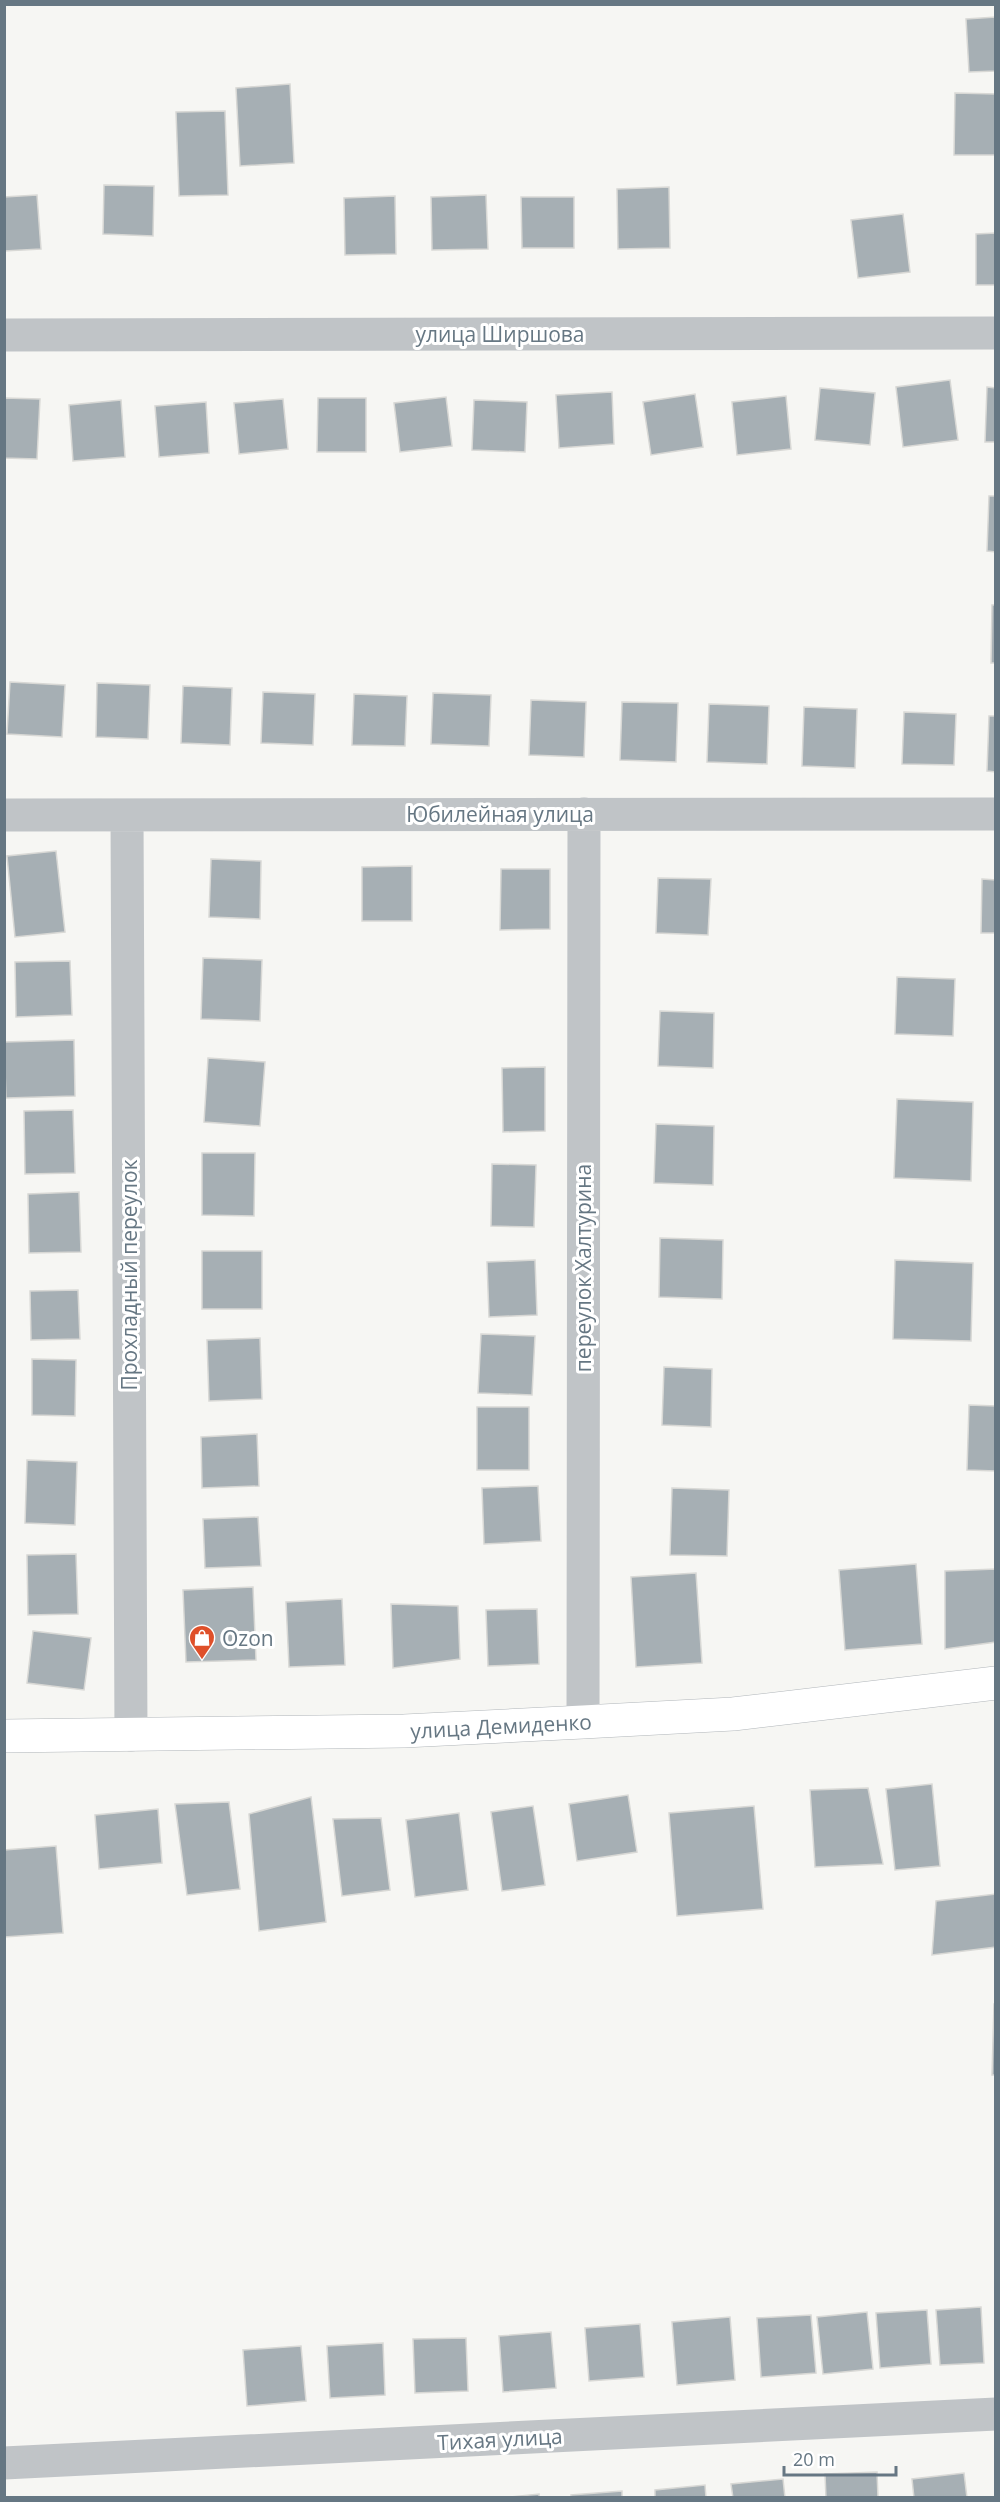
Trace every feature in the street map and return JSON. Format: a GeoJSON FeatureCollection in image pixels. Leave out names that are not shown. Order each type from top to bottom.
{"type":"FeatureCollection","features":[{"type":"Feature","properties":{"kind":"main road","name":"улица Демиденко"},"geometry":{"type":"LineString","coordinates":[[4,1736],[404,1731],[733,1714],[996,1683]]}},
{"type":"Feature","properties":{"kind":"street","name":"улица Ширшова"},"geometry":{"type":"LineString","coordinates":[[4,335],[996,333]]}},
{"type":"Feature","properties":{"kind":"street","name":"переулок Халтурина"},"geometry":{"type":"LineString","coordinates":[[583,1722],[584,814]]}},
{"type":"Feature","properties":{"kind":"street","name":"Юбилейная улица"},"geometry":{"type":"LineString","coordinates":[[4,815],[996,814]]}},
{"type":"Feature","properties":{"kind":"street","name":"Прохладный переулок"},"geometry":{"type":"LineString","coordinates":[[127,815],[131,1734]]}},
{"type":"Feature","properties":{"kind":"street","name":"Тихая улица"},"geometry":{"type":"LineString","coordinates":[[4,2463],[996,2414]]}},
{"type":"Feature","properties":{"kind":"building"},"geometry":{"type":"Polygon","coordinates":[[[996,17],[996,71],[969,72],[966,19],[996,17]]]}},
{"type":"Feature","properties":{"kind":"building"},"geometry":{"type":"Polygon","coordinates":[[[290,84],[294,163],[240,166],[236,88],[290,84]]]}},
{"type":"Feature","properties":{"kind":"building"},"geometry":{"type":"Polygon","coordinates":[[[955,93],[996,94],[996,155],[954,155],[955,93]]]}},
{"type":"Feature","properties":{"kind":"building"},"geometry":{"type":"Polygon","coordinates":[[[225,111],[228,195],[179,196],[176,112],[225,111]]]}},
{"type":"Feature","properties":{"kind":"building"},"geometry":{"type":"Polygon","coordinates":[[[104,185],[154,186],[153,236],[103,234],[104,185]]]}},
{"type":"Feature","properties":{"kind":"building"},"geometry":{"type":"Polygon","coordinates":[[[669,187],[670,248],[618,249],[617,189],[669,187]]]}},
{"type":"Feature","properties":{"kind":"building"},"geometry":{"type":"Polygon","coordinates":[[[37,195],[41,249],[4,251],[4,197],[37,195]]]}},
{"type":"Feature","properties":{"kind":"building"},"geometry":{"type":"Polygon","coordinates":[[[486,195],[488,249],[432,250],[431,197],[486,195]]]}},
{"type":"Feature","properties":{"kind":"building"},"geometry":{"type":"Polygon","coordinates":[[[395,196],[396,254],[345,255],[344,198],[395,196]]]}},
{"type":"Feature","properties":{"kind":"building"},"geometry":{"type":"Polygon","coordinates":[[[521,197],[574,197],[574,248],[522,248],[521,197]]]}},
{"type":"Feature","properties":{"kind":"building"},"geometry":{"type":"Polygon","coordinates":[[[903,214],[910,272],[858,278],[851,220],[903,214]]]}},
{"type":"Feature","properties":{"kind":"building"},"geometry":{"type":"Polygon","coordinates":[[[996,233],[996,285],[976,285],[976,234],[996,233]]]}},
{"type":"Feature","properties":{"kind":"building"},"geometry":{"type":"Polygon","coordinates":[[[950,380],[958,440],[903,447],[896,387],[950,380]]]}},
{"type":"Feature","properties":{"kind":"building"},"geometry":{"type":"Polygon","coordinates":[[[987,387],[996,388],[996,442],[985,442],[987,387]]]}},
{"type":"Feature","properties":{"kind":"building"},"geometry":{"type":"Polygon","coordinates":[[[820,388],[875,393],[870,445],[815,440],[820,388]]]}},
{"type":"Feature","properties":{"kind":"building"},"geometry":{"type":"Polygon","coordinates":[[[612,392],[614,444],[559,448],[556,395],[612,392]]]}},
{"type":"Feature","properties":{"kind":"building"},"geometry":{"type":"Polygon","coordinates":[[[695,394],[703,447],[651,455],[643,402],[695,394]]]}},
{"type":"Feature","properties":{"kind":"building"},"geometry":{"type":"Polygon","coordinates":[[[786,396],[791,449],[737,455],[732,402],[786,396]]]}},
{"type":"Feature","properties":{"kind":"building"},"geometry":{"type":"Polygon","coordinates":[[[446,397],[452,446],[400,452],[394,403],[446,397]]]}},
{"type":"Feature","properties":{"kind":"building"},"geometry":{"type":"Polygon","coordinates":[[[4,398],[40,399],[37,459],[4,458],[4,398]]]}},
{"type":"Feature","properties":{"kind":"building"},"geometry":{"type":"Polygon","coordinates":[[[318,398],[366,398],[366,452],[317,452],[318,398]]]}},
{"type":"Feature","properties":{"kind":"building"},"geometry":{"type":"Polygon","coordinates":[[[283,399],[288,449],[239,454],[234,403],[283,399]]]}},
{"type":"Feature","properties":{"kind":"building"},"geometry":{"type":"Polygon","coordinates":[[[121,400],[125,457],[73,461],[69,405],[121,400]]]}},
{"type":"Feature","properties":{"kind":"building"},"geometry":{"type":"Polygon","coordinates":[[[474,400],[527,402],[525,452],[472,450],[474,400]]]}},
{"type":"Feature","properties":{"kind":"building"},"geometry":{"type":"Polygon","coordinates":[[[206,402],[209,453],[159,457],[155,406],[206,402]]]}},
{"type":"Feature","properties":{"kind":"building"},"geometry":{"type":"Polygon","coordinates":[[[989,496],[996,496],[996,552],[987,551],[989,496]]]}},
{"type":"Feature","properties":{"kind":"building"},"geometry":{"type":"Polygon","coordinates":[[[992,605],[996,605],[996,663],[991,663],[992,605]]]}},
{"type":"Feature","properties":{"kind":"building"},"geometry":{"type":"Polygon","coordinates":[[[10,682],[65,685],[62,737],[7,734],[10,682]]]}},
{"type":"Feature","properties":{"kind":"building"},"geometry":{"type":"Polygon","coordinates":[[[97,683],[150,685],[148,739],[96,737],[97,683]]]}},
{"type":"Feature","properties":{"kind":"building"},"geometry":{"type":"Polygon","coordinates":[[[183,686],[232,688],[230,745],[181,743],[183,686]]]}},
{"type":"Feature","properties":{"kind":"building"},"geometry":{"type":"Polygon","coordinates":[[[263,692],[315,694],[313,745],[261,743],[263,692]]]}},
{"type":"Feature","properties":{"kind":"building"},"geometry":{"type":"Polygon","coordinates":[[[433,693],[491,695],[489,746],[431,744],[433,693]]]}},
{"type":"Feature","properties":{"kind":"building"},"geometry":{"type":"Polygon","coordinates":[[[354,694],[407,696],[405,746],[352,745],[354,694]]]}},
{"type":"Feature","properties":{"kind":"building"},"geometry":{"type":"Polygon","coordinates":[[[531,700],[586,702],[584,757],[529,755],[531,700]]]}},
{"type":"Feature","properties":{"kind":"building"},"geometry":{"type":"Polygon","coordinates":[[[622,702],[678,703],[676,762],[620,760],[622,702]]]}},
{"type":"Feature","properties":{"kind":"building"},"geometry":{"type":"Polygon","coordinates":[[[709,704],[769,706],[767,764],[707,762],[709,704]]]}},
{"type":"Feature","properties":{"kind":"building"},"geometry":{"type":"Polygon","coordinates":[[[804,707],[857,709],[855,768],[802,766],[804,707]]]}},
{"type":"Feature","properties":{"kind":"building"},"geometry":{"type":"Polygon","coordinates":[[[904,712],[956,714],[954,765],[902,764],[904,712]]]}},
{"type":"Feature","properties":{"kind":"building"},"geometry":{"type":"Polygon","coordinates":[[[989,716],[996,716],[996,772],[987,771],[989,716]]]}},
{"type":"Feature","properties":{"kind":"building"},"geometry":{"type":"Polygon","coordinates":[[[56,851],[65,932],[15,937],[7,856],[56,851]]]}},
{"type":"Feature","properties":{"kind":"building"},"geometry":{"type":"Polygon","coordinates":[[[211,859],[261,861],[260,919],[209,917],[211,859]]]}},
{"type":"Feature","properties":{"kind":"building"},"geometry":{"type":"Polygon","coordinates":[[[412,866],[412,921],[362,921],[362,867],[412,866]]]}},
{"type":"Feature","properties":{"kind":"building"},"geometry":{"type":"Polygon","coordinates":[[[501,869],[550,869],[550,929],[500,930],[501,869]]]}},
{"type":"Feature","properties":{"kind":"building"},"geometry":{"type":"Polygon","coordinates":[[[658,878],[711,879],[708,935],[656,933],[658,878]]]}},
{"type":"Feature","properties":{"kind":"building"},"geometry":{"type":"Polygon","coordinates":[[[982,879],[996,880],[996,933],[981,933],[982,879]]]}},
{"type":"Feature","properties":{"kind":"building"},"geometry":{"type":"Polygon","coordinates":[[[203,958],[262,960],[260,1021],[201,1019],[203,958]]]}},
{"type":"Feature","properties":{"kind":"building"},"geometry":{"type":"Polygon","coordinates":[[[70,961],[72,1015],[16,1017],[15,962],[70,961]]]}},
{"type":"Feature","properties":{"kind":"building"},"geometry":{"type":"Polygon","coordinates":[[[897,977],[955,979],[953,1036],[895,1034],[897,977]]]}},
{"type":"Feature","properties":{"kind":"building"},"geometry":{"type":"Polygon","coordinates":[[[660,1011],[714,1013],[713,1068],[658,1066],[660,1011]]]}},
{"type":"Feature","properties":{"kind":"building"},"geometry":{"type":"Polygon","coordinates":[[[74,1040],[75,1096],[6,1098],[4,1042],[74,1040]]]}},
{"type":"Feature","properties":{"kind":"building"},"geometry":{"type":"Polygon","coordinates":[[[208,1058],[265,1062],[260,1126],[204,1122],[208,1058]]]}},
{"type":"Feature","properties":{"kind":"building"},"geometry":{"type":"Polygon","coordinates":[[[545,1067],[545,1131],[503,1132],[502,1068],[545,1067]]]}},
{"type":"Feature","properties":{"kind":"building"},"geometry":{"type":"Polygon","coordinates":[[[897,1099],[973,1102],[971,1181],[894,1178],[897,1099]]]}},
{"type":"Feature","properties":{"kind":"building"},"geometry":{"type":"Polygon","coordinates":[[[73,1110],[75,1173],[25,1174],[24,1111],[73,1110]]]}},
{"type":"Feature","properties":{"kind":"building"},"geometry":{"type":"Polygon","coordinates":[[[656,1124],[714,1126],[713,1185],[654,1183],[656,1124]]]}},
{"type":"Feature","properties":{"kind":"building"},"geometry":{"type":"Polygon","coordinates":[[[202,1153],[255,1153],[254,1216],[202,1215],[202,1153]]]}},
{"type":"Feature","properties":{"kind":"building"},"geometry":{"type":"Polygon","coordinates":[[[492,1164],[536,1165],[534,1227],[491,1226],[492,1164]]]}},
{"type":"Feature","properties":{"kind":"building"},"geometry":{"type":"Polygon","coordinates":[[[79,1192],[81,1252],[29,1253],[28,1194],[79,1192]]]}},
{"type":"Feature","properties":{"kind":"building"},"geometry":{"type":"Polygon","coordinates":[[[660,1238],[723,1240],[722,1299],[659,1297],[660,1238]]]}},
{"type":"Feature","properties":{"kind":"building"},"geometry":{"type":"Polygon","coordinates":[[[202,1251],[262,1251],[262,1309],[202,1309],[202,1251]]]}},
{"type":"Feature","properties":{"kind":"building"},"geometry":{"type":"Polygon","coordinates":[[[535,1260],[537,1315],[489,1317],[487,1262],[535,1260]]]}},
{"type":"Feature","properties":{"kind":"building"},"geometry":{"type":"Polygon","coordinates":[[[895,1260],[973,1263],[971,1341],[893,1339],[895,1260]]]}},
{"type":"Feature","properties":{"kind":"building"},"geometry":{"type":"Polygon","coordinates":[[[78,1290],[80,1339],[31,1340],[30,1291],[78,1290]]]}},
{"type":"Feature","properties":{"kind":"building"},"geometry":{"type":"Polygon","coordinates":[[[481,1334],[535,1336],[532,1395],[478,1393],[481,1334]]]}},
{"type":"Feature","properties":{"kind":"building"},"geometry":{"type":"Polygon","coordinates":[[[260,1338],[262,1399],[209,1401],[207,1340],[260,1338]]]}},
{"type":"Feature","properties":{"kind":"building"},"geometry":{"type":"Polygon","coordinates":[[[32,1359],[76,1360],[75,1416],[32,1415],[32,1359]]]}},
{"type":"Feature","properties":{"kind":"building"},"geometry":{"type":"Polygon","coordinates":[[[664,1367],[712,1369],[711,1427],[662,1425],[664,1367]]]}},
{"type":"Feature","properties":{"kind":"building"},"geometry":{"type":"Polygon","coordinates":[[[969,1405],[996,1406],[996,1471],[967,1470],[969,1405]]]}},
{"type":"Feature","properties":{"kind":"building"},"geometry":{"type":"Polygon","coordinates":[[[477,1407],[529,1407],[529,1470],[477,1470],[477,1407]]]}},
{"type":"Feature","properties":{"kind":"building"},"geometry":{"type":"Polygon","coordinates":[[[257,1434],[259,1486],[202,1488],[201,1437],[257,1434]]]}},
{"type":"Feature","properties":{"kind":"building"},"geometry":{"type":"Polygon","coordinates":[[[27,1460],[77,1462],[75,1525],[25,1523],[27,1460]]]}},
{"type":"Feature","properties":{"kind":"building"},"geometry":{"type":"Polygon","coordinates":[[[538,1486],[541,1541],[484,1544],[482,1488],[538,1486]]]}},
{"type":"Feature","properties":{"kind":"building"},"geometry":{"type":"Polygon","coordinates":[[[672,1488],[729,1490],[727,1556],[670,1555],[672,1488]]]}},
{"type":"Feature","properties":{"kind":"building"},"geometry":{"type":"Polygon","coordinates":[[[258,1517],[261,1566],[205,1568],[203,1519],[258,1517]]]}},
{"type":"Feature","properties":{"kind":"building"},"geometry":{"type":"Polygon","coordinates":[[[76,1554],[78,1614],[28,1615],[27,1555],[76,1554]]]}},
{"type":"Feature","properties":{"kind":"building"},"geometry":{"type":"Polygon","coordinates":[[[916,1564],[922,1644],[845,1650],[839,1570],[916,1564]]]}},
{"type":"Feature","properties":{"kind":"building"},"geometry":{"type":"Polygon","coordinates":[[[996,1569],[996,1642],[945,1649],[945,1571],[996,1569]]]}},
{"type":"Feature","properties":{"kind":"building"},"geometry":{"type":"Polygon","coordinates":[[[696,1573],[702,1663],[636,1667],[631,1577],[696,1573]]]}},
{"type":"Feature","properties":{"kind":"building"},"geometry":{"type":"Polygon","coordinates":[[[253,1587],[256,1660],[186,1662],[183,1590],[253,1587]]]}},
{"type":"Feature","properties":{"kind":"building"},"geometry":{"type":"Polygon","coordinates":[[[342,1599],[345,1665],[289,1667],[286,1602],[342,1599]]]}},
{"type":"Feature","properties":{"kind":"building"},"geometry":{"type":"Polygon","coordinates":[[[391,1604],[458,1606],[460,1659],[393,1668],[391,1604]]]}},
{"type":"Feature","properties":{"kind":"building"},"geometry":{"type":"Polygon","coordinates":[[[537,1609],[539,1664],[488,1666],[486,1610],[537,1609]]]}},
{"type":"Feature","properties":{"kind":"building"},"geometry":{"type":"Polygon","coordinates":[[[33,1631],[91,1638],[84,1690],[27,1683],[33,1631]]]}},
{"type":"Feature","properties":{"kind":"building"},"geometry":{"type":"Polygon","coordinates":[[[932,1784],[940,1866],[895,1870],[886,1789],[932,1784]]]}},
{"type":"Feature","properties":{"kind":"building"},"geometry":{"type":"Polygon","coordinates":[[[868,1788],[883,1864],[815,1867],[810,1790],[868,1788]]]}},
{"type":"Feature","properties":{"kind":"building"},"geometry":{"type":"Polygon","coordinates":[[[628,1795],[637,1852],[577,1861],[569,1804],[628,1795]]]}},
{"type":"Feature","properties":{"kind":"building"},"geometry":{"type":"Polygon","coordinates":[[[311,1797],[326,1922],[259,1931],[249,1814],[311,1797]]]}},
{"type":"Feature","properties":{"kind":"building"},"geometry":{"type":"Polygon","coordinates":[[[229,1802],[240,1889],[187,1895],[175,1804],[229,1802]]]}},
{"type":"Feature","properties":{"kind":"building"},"geometry":{"type":"Polygon","coordinates":[[[533,1806],[545,1885],[502,1891],[491,1812],[533,1806]]]}},
{"type":"Feature","properties":{"kind":"building"},"geometry":{"type":"Polygon","coordinates":[[[754,1806],[763,1909],[677,1916],[669,1813],[754,1806]]]}},
{"type":"Feature","properties":{"kind":"building"},"geometry":{"type":"Polygon","coordinates":[[[158,1809],[162,1863],[99,1869],[95,1815],[158,1809]]]}},
{"type":"Feature","properties":{"kind":"building"},"geometry":{"type":"Polygon","coordinates":[[[459,1813],[468,1890],[415,1897],[406,1820],[459,1813]]]}},
{"type":"Feature","properties":{"kind":"building"},"geometry":{"type":"Polygon","coordinates":[[[381,1818],[390,1890],[342,1896],[333,1819],[381,1818]]]}},
{"type":"Feature","properties":{"kind":"building"},"geometry":{"type":"Polygon","coordinates":[[[56,1846],[63,1933],[4,1937],[4,1850],[56,1846]]]}},
{"type":"Feature","properties":{"kind":"building"},"geometry":{"type":"Polygon","coordinates":[[[996,1894],[996,1947],[932,1955],[936,1901],[996,1894]]]}},
{"type":"Feature","properties":{"kind":"building"},"geometry":{"type":"Polygon","coordinates":[[[994,2004],[996,2004],[996,2075],[992,2075],[994,2004]]]}},
{"type":"Feature","properties":{"kind":"building"},"geometry":{"type":"Polygon","coordinates":[[[981,2307],[984,2363],[940,2365],[936,2310],[981,2307]]]}},
{"type":"Feature","properties":{"kind":"building"},"geometry":{"type":"Polygon","coordinates":[[[927,2310],[931,2364],[880,2368],[876,2313],[927,2310]]]}},
{"type":"Feature","properties":{"kind":"building"},"geometry":{"type":"Polygon","coordinates":[[[867,2312],[873,2369],[823,2374],[817,2317],[867,2312]]]}},
{"type":"Feature","properties":{"kind":"building"},"geometry":{"type":"Polygon","coordinates":[[[811,2315],[816,2373],[761,2377],[757,2318],[811,2315]]]}},
{"type":"Feature","properties":{"kind":"building"},"geometry":{"type":"Polygon","coordinates":[[[730,2317],[735,2380],[677,2385],[672,2322],[730,2317]]]}},
{"type":"Feature","properties":{"kind":"building"},"geometry":{"type":"Polygon","coordinates":[[[640,2324],[644,2377],[589,2381],[585,2328],[640,2324]]]}},
{"type":"Feature","properties":{"kind":"building"},"geometry":{"type":"Polygon","coordinates":[[[551,2332],[556,2388],[503,2392],[499,2336],[551,2332]]]}},
{"type":"Feature","properties":{"kind":"building"},"geometry":{"type":"Polygon","coordinates":[[[466,2338],[468,2391],[415,2393],[413,2339],[466,2338]]]}},
{"type":"Feature","properties":{"kind":"building"},"geometry":{"type":"Polygon","coordinates":[[[383,2343],[385,2395],[330,2398],[327,2346],[383,2343]]]}},
{"type":"Feature","properties":{"kind":"building"},"geometry":{"type":"Polygon","coordinates":[[[301,2346],[306,2401],[247,2406],[243,2350],[301,2346]]]}},
{"type":"Feature","properties":{"kind":"building"},"geometry":{"type":"Polygon","coordinates":[[[877,2472],[878,2498],[826,2498],[825,2474],[877,2472]]]}},
{"type":"Feature","properties":{"kind":"building"},"geometry":{"type":"Polygon","coordinates":[[[964,2473],[967,2498],[914,2498],[912,2479],[964,2473]]]}},
{"type":"Feature","properties":{"kind":"building"},"geometry":{"type":"Polygon","coordinates":[[[783,2479],[785,2498],[733,2498],[731,2484],[783,2479]]]}},
{"type":"Feature","properties":{"kind":"building"},"geometry":{"type":"Polygon","coordinates":[[[705,2485],[706,2498],[655,2498],[655,2490],[705,2485]]]}},
{"type":"Feature","properties":{"kind":"building"},"geometry":{"type":"Polygon","coordinates":[[[622,2491],[622,2498],[571,2498],[571,2495],[622,2491]]]}},
{"type":"Feature","properties":{"kind":"building"},"geometry":{"type":"Polygon","coordinates":[[[539,2494],[539,2498],[502,2498],[539,2494]]]}},
{"type":"Feature","properties":{"kind":"place","name":"Ozon"},"geometry":{"type":"Point","coordinates":[202,1661]}}]}
